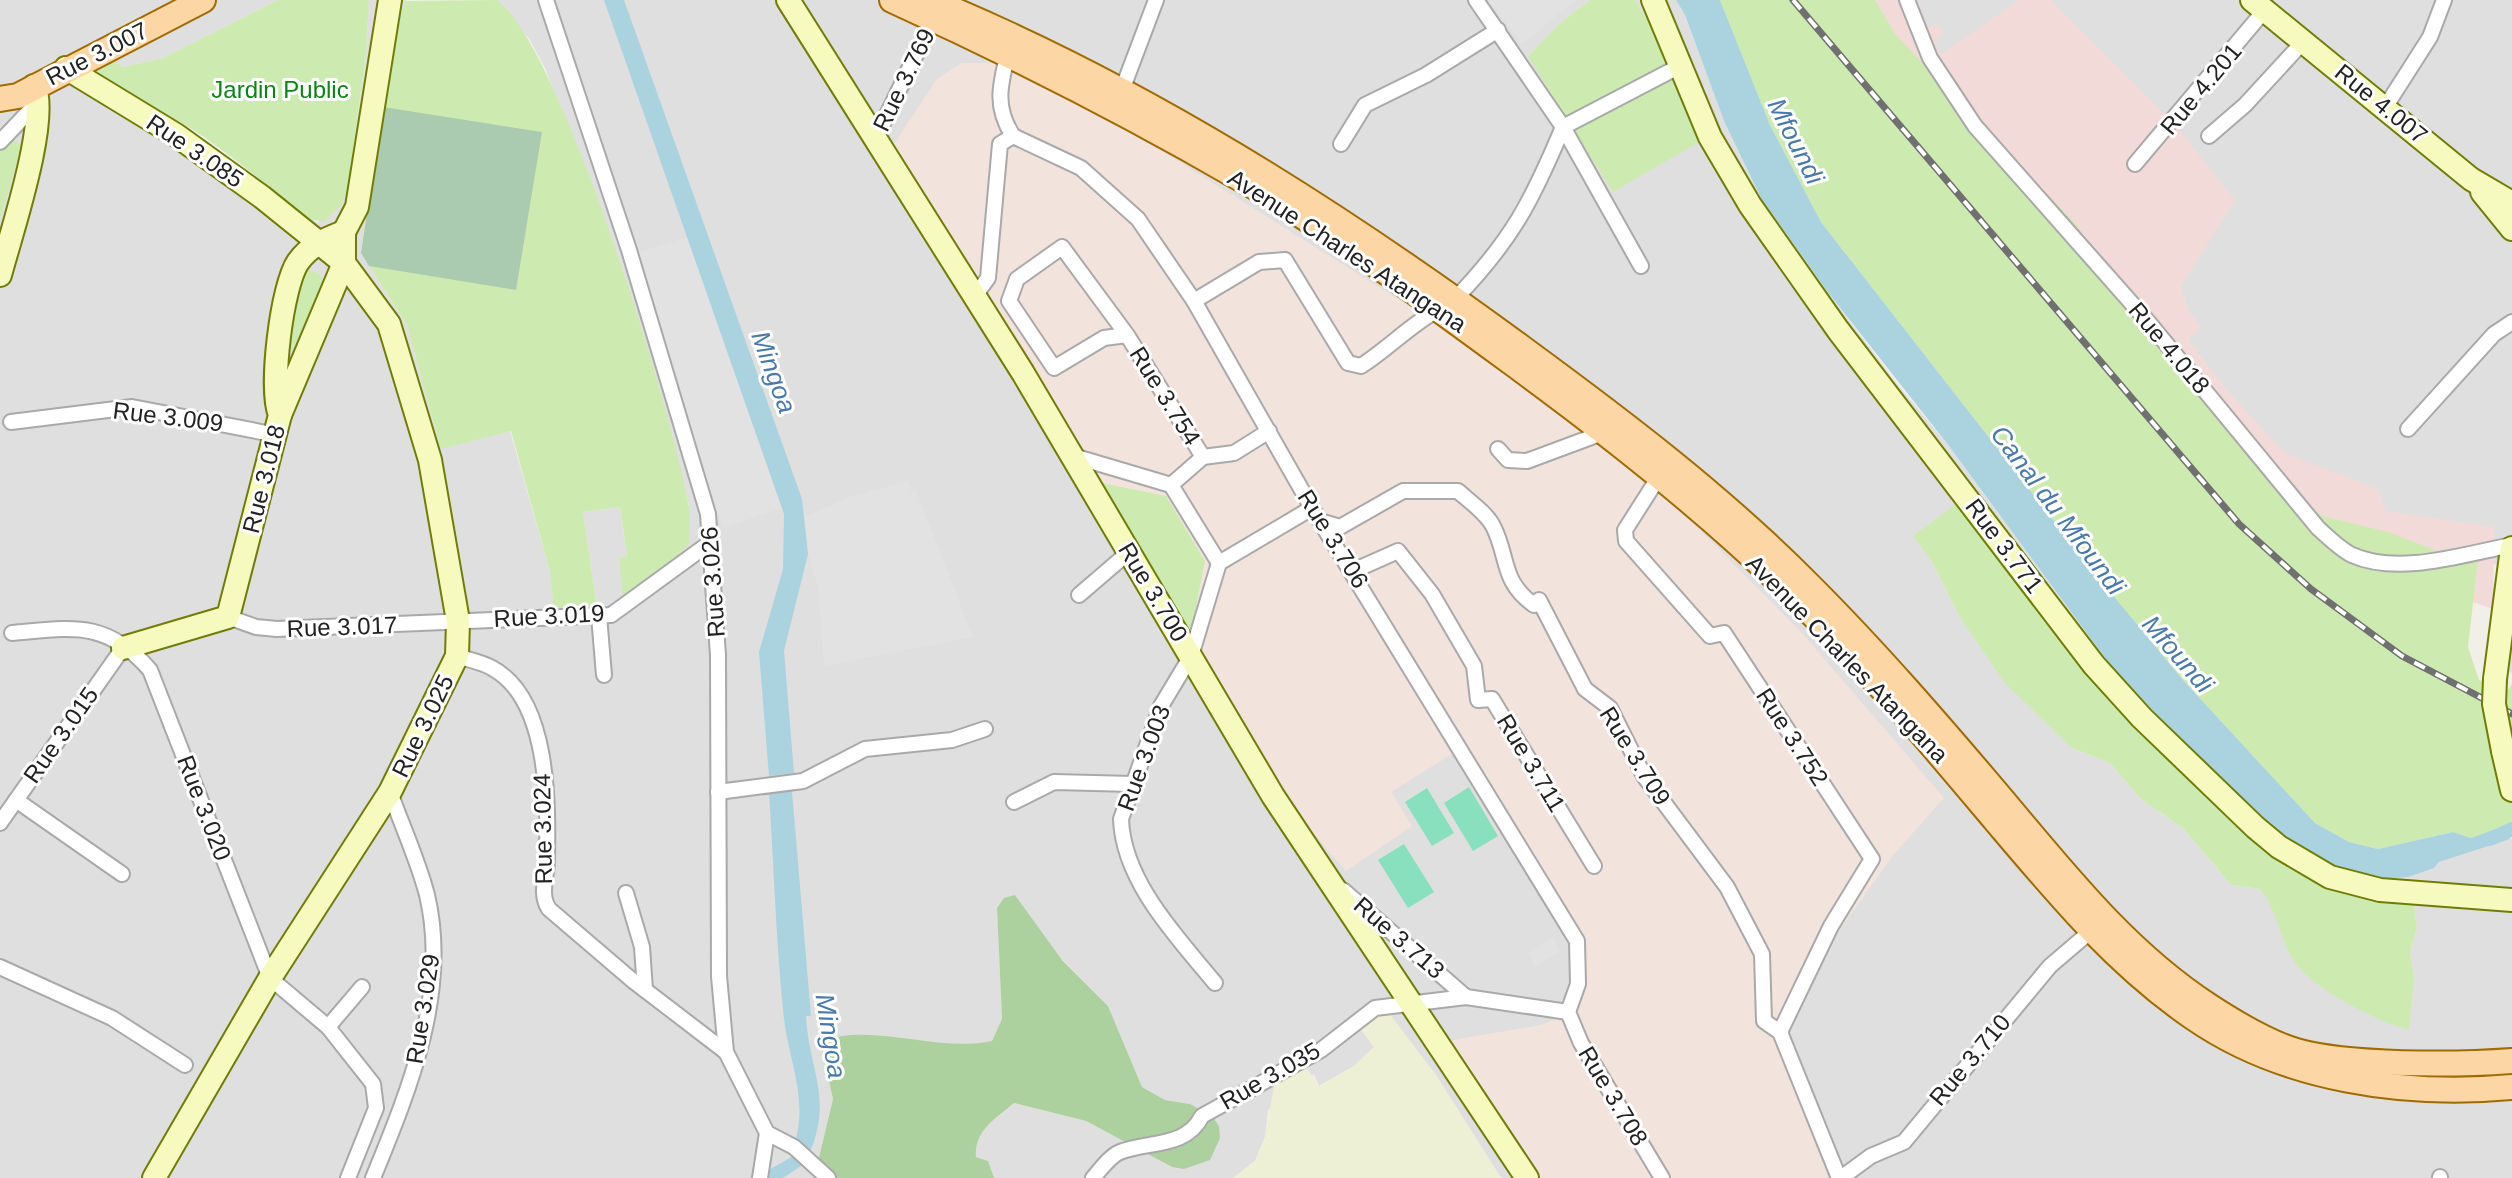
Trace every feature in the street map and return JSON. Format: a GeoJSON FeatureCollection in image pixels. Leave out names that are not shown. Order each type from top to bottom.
{"type":"FeatureCollection","features":[{"type":"Feature","properties":{"kind":"main road","name":"Rue 3.007"},"geometry":{"type":"LineString","coordinates":[[0,99],[36,94],[66,68],[203,0]]}},
{"type":"Feature","properties":{"kind":"main road"},"geometry":{"type":"LineString","coordinates":[[278,425],[344,263],[344,232],[357,207],[390,0]]}},
{"type":"Feature","properties":{"kind":"main road"},"geometry":{"type":"LineString","coordinates":[[777,0],[800,21]]}},
{"type":"Feature","properties":{"kind":"main road","name":"Rue 3.700"},"geometry":{"type":"LineString","coordinates":[[788,0],[975,296],[1273,796],[1331,878],[1527,1178]]}},
{"type":"Feature","properties":{"kind":"main road","name":"Avenue Charles Atangana"},"geometry":{"type":"LineString","coordinates":[[892,0],[931,9],[1019,39],[1447,304],[1639,434],[1811,586],[1912,696],[2105,919],[2162,972],[2208,1006],[2294,1050],[2317,1055],[2389,1060],[2512,1061]]}},
{"type":"Feature","properties":{"kind":"main road","name":"Rue 3.771"},"geometry":{"type":"LineString","coordinates":[[1653,0],[1710,137],[1750,205],[1838,330],[2094,665],[2142,718],[2255,827],[2319,871],[2380,890],[2512,900]]}},
{"type":"Feature","properties":{"kind":"main road","name":"Rue 4.007"},"geometry":{"type":"LineString","coordinates":[[2258,6],[2386,106],[2471,179],[2512,203]]}},
{"type":"Feature","properties":{"kind":"main road","name":"Avenue Charles Atangana"},"geometry":{"type":"LineString","coordinates":[[931,9],[1008,53],[1118,100]]}},
{"type":"Feature","properties":{"kind":"main road","name":"Rue 3.085"},"geometry":{"type":"LineString","coordinates":[[66,68],[176,135],[344,263]]}},
{"type":"Feature","properties":{"kind":"main road","name":"Rue 3.007"},"geometry":{"type":"LineString","coordinates":[[0,81],[36,94]]}},
{"type":"Feature","properties":{"kind":"main road"},"geometry":{"type":"LineString","coordinates":[[0,275],[34,146],[36,94]]}},
{"type":"Feature","properties":{"kind":"main road"},"geometry":{"type":"LineString","coordinates":[[2471,179],[2512,229]]}},
{"type":"Feature","properties":{"kind":"main road"},"geometry":{"type":"LineString","coordinates":[[318,243],[344,232]]}},
{"type":"Feature","properties":{"kind":"main road","name":"Rue 3.018"},"geometry":{"type":"LineString","coordinates":[[228,617],[278,425],[275,383],[289,282],[298,261],[318,243]]}},
{"type":"Feature","properties":{"kind":"main road","name":"Rue 3.025"},"geometry":{"type":"LineString","coordinates":[[154,1178],[270,978],[390,792],[457,656],[458,621],[430,460],[389,324],[344,263]]}},
{"type":"Feature","properties":{"kind":"main road","name":"Avenue Charles Atangana"},"geometry":{"type":"LineString","coordinates":[[1447,304],[1660,475],[1796,598],[1940,755],[2091,931],[2149,984],[2196,1020],[2243,1047],[2285,1065],[2380,1084],[2512,1087]]}},
{"type":"Feature","properties":{"kind":"main road"},"geometry":{"type":"LineString","coordinates":[[2512,546],[2501,673],[2494,704],[2512,790]]}},
{"type":"Feature","properties":{"kind":"main road"},"geometry":{"type":"LineString","coordinates":[[123,648],[228,617]]}},
{"type":"Feature","properties":{"kind":"main road"},"geometry":{"type":"LineString","coordinates":[[2380,1084],[2429,1078],[2512,1076]]}},
{"type":"Feature","properties":{"kind":"street","name":"Rue 3.026"},"geometry":{"type":"LineString","coordinates":[[546,0],[629,250],[708,514],[718,655],[719,976],[726,1052],[767,1133]]}},
{"type":"Feature","properties":{"kind":"street"},"geometry":{"type":"LineString","coordinates":[[1118,100],[1156,0]]}},
{"type":"Feature","properties":{"kind":"street"},"geometry":{"type":"LineString","coordinates":[[1476,0],[1563,127],[1641,266]]}},
{"type":"Feature","properties":{"kind":"street","name":"Rue 4.018"},"geometry":{"type":"LineString","coordinates":[[1907,0],[1930,58],[1975,126],[2150,324],[2318,528],[2349,554],[2370,561],[2438,559],[2512,546]]}},
{"type":"Feature","properties":{"kind":"street"},"geometry":{"type":"LineString","coordinates":[[2386,106],[2430,37],[2444,0]]}},
{"type":"Feature","properties":{"kind":"street","name":"Rue 4.201"},"geometry":{"type":"LineString","coordinates":[[2135,164],[2258,6]]}},
{"type":"Feature","properties":{"kind":"street","name":"Rue 3.769"},"geometry":{"type":"LineString","coordinates":[[875,140],[931,9]]}},
{"type":"Feature","properties":{"kind":"street"},"geometry":{"type":"LineString","coordinates":[[1341,144],[1365,105],[1426,75],[1498,30]]}},
{"type":"Feature","properties":{"kind":"street"},"geometry":{"type":"LineString","coordinates":[[2209,136],[2245,105],[2303,42]]}},
{"type":"Feature","properties":{"kind":"street"},"geometry":{"type":"LineString","coordinates":[[975,296],[988,278],[1000,144],[1013,136],[1000,116],[999,89],[1008,53]]}},
{"type":"Feature","properties":{"kind":"street"},"geometry":{"type":"LineString","coordinates":[[1194,301],[1259,262],[1285,260],[1348,363],[1361,366],[1384,352],[1414,323],[1447,304],[1509,239],[1535,195],[1563,127],[1680,66]]}},
{"type":"Feature","properties":{"kind":"street"},"geometry":{"type":"LineString","coordinates":[[0,142],[36,94]]}},
{"type":"Feature","properties":{"kind":"street","name":"Rue 3.706"},"geometry":{"type":"LineString","coordinates":[[1013,136],[1081,168],[1138,219],[1194,301],[1312,508],[1577,941],[1578,984],[1568,1012]]}},
{"type":"Feature","properties":{"kind":"street","name":"Rue 3.754"},"geometry":{"type":"LineString","coordinates":[[1127,335],[1104,338],[1054,368],[1009,301],[1017,279],[1062,247],[1127,335],[1203,457]]}},
{"type":"Feature","properties":{"kind":"street"},"geometry":{"type":"LineString","coordinates":[[2408,429],[2494,334],[2512,322]]}},
{"type":"Feature","properties":{"kind":"street","name":"Rue 3.009"},"geometry":{"type":"LineString","coordinates":[[11,422],[132,407],[278,425]]}},
{"type":"Feature","properties":{"kind":"street"},"geometry":{"type":"LineString","coordinates":[[1171,485],[1203,457],[1234,453],[1269,431]]}},
{"type":"Feature","properties":{"kind":"street"},"geometry":{"type":"LineString","coordinates":[[1498,449],[1508,460],[1527,461],[1605,432]]}},
{"type":"Feature","properties":{"kind":"street"},"geometry":{"type":"LineString","coordinates":[[1069,454],[1171,485],[1219,563],[1312,508]]}},
{"type":"Feature","properties":{"kind":"street","name":"Rue 3.752"},"geometry":{"type":"LineString","coordinates":[[1660,475],[1625,530],[1626,541],[1710,636],[1724,633],[1872,859],[1831,926],[1780,1032]]}},
{"type":"Feature","properties":{"kind":"street","name":"Rue 3.709"},"geometry":{"type":"LineString","coordinates":[[1323,522],[1340,527],[1403,491],[1458,491],[1494,526],[1503,564],[1518,594],[1534,605],[1539,600],[1585,689],[1610,708],[1644,776],[1727,887],[1762,954],[1764,1021],[1780,1032],[1840,1178]]}},
{"type":"Feature","properties":{"kind":"street","name":"Rue 3.019"},"geometry":{"type":"LineString","coordinates":[[458,621],[599,616],[620,611],[711,542]]}},
{"type":"Feature","properties":{"kind":"street","name":"Rue 3.711"},"geometry":{"type":"LineString","coordinates":[[1353,571],[1398,551],[1432,594],[1474,666],[1478,700],[1492,699],[1594,866]]}},
{"type":"Feature","properties":{"kind":"street"},"geometry":{"type":"LineString","coordinates":[[1079,595],[1129,552]]}},
{"type":"Feature","properties":{"kind":"street","name":"Rue 3.003"},"geometry":{"type":"LineString","coordinates":[[1215,983],[1141,884],[1130,859],[1121,819],[1161,706],[1191,656],[1219,563]]}},
{"type":"Feature","properties":{"kind":"street"},"geometry":{"type":"LineString","coordinates":[[599,616],[604,675]]}},
{"type":"Feature","properties":{"kind":"street","name":"Rue 3.017"},"geometry":{"type":"LineString","coordinates":[[228,617],[256,627],[277,629],[458,621]]}},
{"type":"Feature","properties":{"kind":"street"},"geometry":{"type":"LineString","coordinates":[[12,633],[87,628],[104,634],[123,648]]}},
{"type":"Feature","properties":{"kind":"street","name":"Rue 3.015"},"geometry":{"type":"LineString","coordinates":[[0,823],[123,648]]}},
{"type":"Feature","properties":{"kind":"street","name":"Rue 3.020"},"geometry":{"type":"LineString","coordinates":[[123,648],[150,670],[270,978]]}},
{"type":"Feature","properties":{"kind":"street","name":"Rue 3.024"},"geometry":{"type":"LineString","coordinates":[[457,656],[493,668],[512,684],[531,715],[541,752],[548,809],[545,903],[645,990],[726,1052]]}},
{"type":"Feature","properties":{"kind":"street"},"geometry":{"type":"LineString","coordinates":[[718,792],[803,781],[865,749],[952,740],[985,729]]}},
{"type":"Feature","properties":{"kind":"street"},"geometry":{"type":"LineString","coordinates":[[1014,802],[1054,782],[1133,784]]}},
{"type":"Feature","properties":{"kind":"street","name":"Rue 3.029"},"geometry":{"type":"LineString","coordinates":[[373,1178],[421,1047],[434,969],[427,897],[390,792]]}},
{"type":"Feature","properties":{"kind":"street"},"geometry":{"type":"LineString","coordinates":[[16,800],[122,874]]}},
{"type":"Feature","properties":{"kind":"street","name":"Rue 3.713"},"geometry":{"type":"LineString","coordinates":[[1331,878],[1466,997]]}},
{"type":"Feature","properties":{"kind":"street"},"geometry":{"type":"LineString","coordinates":[[626,893],[642,947],[645,990]]}},
{"type":"Feature","properties":{"kind":"street","name":"Rue 3.710"},"geometry":{"type":"LineString","coordinates":[[1840,1178],[1871,1156],[1904,1142],[2050,966],[2091,931]]}},
{"type":"Feature","properties":{"kind":"street"},"geometry":{"type":"LineString","coordinates":[[0,967],[112,1018],[185,1065]]}},
{"type":"Feature","properties":{"kind":"street"},"geometry":{"type":"LineString","coordinates":[[270,978],[328,1027],[356,1059],[376,1095],[372,1121],[348,1178]]}},
{"type":"Feature","properties":{"kind":"street"},"geometry":{"type":"LineString","coordinates":[[328,1027],[362,987]]}},
{"type":"Feature","properties":{"kind":"street"},"geometry":{"type":"LineString","coordinates":[[1413,1003],[1466,997],[1568,1012]]}},
{"type":"Feature","properties":{"kind":"street","name":"Rue 3.035"},"geometry":{"type":"LineString","coordinates":[[1093,1178],[1117,1153],[1175,1140],[1195,1128],[1202,1116],[1321,1050],[1375,1008],[1413,1003]]}},
{"type":"Feature","properties":{"kind":"street","name":"Rue 3.708"},"geometry":{"type":"LineString","coordinates":[[1568,1012],[1581,1043],[1662,1178]]}},
{"type":"Feature","properties":{"kind":"street"},"geometry":{"type":"LineString","coordinates":[[760,1174],[767,1133],[794,1147],[828,1178]]}},
{"type":"Feature","properties":{"kind":"shaded area"},"geometry":{"type":"Polygon","coordinates":[[[0,0],[278,0],[163,58],[122,67],[173,117],[318,223],[352,161],[366,53],[369,0],[406,0],[391,49],[361,253],[407,325],[441,448],[510,431],[550,572],[554,611],[597,607],[583,512],[620,507],[627,557],[620,558],[623,599],[689,505],[649,355],[586,174],[545,68],[530,40],[497,0],[1590,0],[1559,24],[1528,56],[1653,29],[1635,0],[1676,0],[1685,15],[1724,121],[1761,198],[1781,229],[1897,384],[1949,446],[2108,662],[2194,755],[2297,848],[2438,862],[2512,838],[2512,1178],[1501,1178],[1436,1075],[1388,1014],[1362,1031],[1374,1047],[1354,1066],[1319,1086],[1314,1074],[1268,1110],[1265,1137],[1255,1161],[1233,1178],[994,1178],[987,1161],[976,1157],[975,1144],[981,1131],[1014,1103],[1086,1121],[1172,1167],[1190,1104],[1165,1100],[1142,1087],[1108,1006],[1063,960],[997,908],[1002,1019],[992,1041],[964,1047],[892,1037],[821,1041],[833,1099],[814,1178],[0,1178],[0,0]],[[1931,560],[1959,616],[2072,748],[2110,763],[2141,799],[2184,829],[2231,885],[2260,889],[2275,908],[2291,956],[2414,978],[2410,952],[2417,928],[2414,905],[2340,891],[2306,876],[2245,828],[2048,616],[1931,560]]]}},
{"type":"Feature","properties":{"kind":"shaded area"},"geometry":{"type":"Polygon","coordinates":[[[1487,0],[1576,0],[1522,44],[1487,0]]]}},
{"type":"Feature","properties":{"kind":"shaded area"},"geometry":{"type":"Polygon","coordinates":[[[1852,0],[1917,0],[1928,28],[1937,24],[1944,34],[1935,38],[1939,42],[1933,46],[1942,54],[2019,0],[2050,0],[2176,126],[2235,200],[2181,286],[2188,309],[2201,327],[2188,340],[2226,389],[2285,453],[2378,489],[2386,511],[2494,527],[2493,609],[2389,574],[2337,549],[1852,0]]]}},
{"type":"Feature","properties":{"kind":"shaded area"},"geometry":{"type":"Polygon","coordinates":[[[1875,0],[2512,0],[2512,673],[2496,667],[2508,568],[2322,516],[1875,0]]]}},
{"type":"Feature","properties":{"kind":"shaded area"},"geometry":{"type":"Polygon","coordinates":[[[962,63],[993,63],[1020,70],[1162,151],[1449,331],[1664,494],[1801,632],[1944,798],[1894,854],[1816,962],[1782,1042],[1828,1178],[1536,1178],[1448,1041],[1541,1025],[1576,1011],[1573,943],[1455,752],[1391,792],[1412,826],[1346,871],[1306,825],[890,150],[937,79],[962,63]]]}},
{"type":"Feature","properties":{"kind":"shaded area"},"geometry":{"type":"Polygon","coordinates":[[[688,237],[782,508],[723,528],[632,254],[688,237]]]}},
{"type":"Feature","properties":{"kind":"shaded area"},"geometry":{"type":"Polygon","coordinates":[[[908,481],[911,491],[916,490],[973,637],[824,666],[818,587],[808,554],[805,517],[849,497],[908,481]]]}},
{"type":"Feature","properties":{"kind":"shaded area"},"geometry":{"type":"Polygon","coordinates":[[[1553,938],[1560,952],[1535,966],[1528,953],[1553,938]]]}},
{"type":"Feature","properties":{"kind":"green space","name":"Jardin Public"},"geometry":{"type":"Polygon","coordinates":[[[278,0],[369,0],[366,53],[348,187],[342,204],[324,222],[309,219],[233,158],[184,124],[117,91],[96,77],[99,68],[111,58],[122,67],[163,58],[278,0]]]}},
{"type":"Feature","properties":{"kind":"green space"},"geometry":{"type":"Polygon","coordinates":[[[497,0],[523,32],[552,86],[582,156],[638,316],[661,392],[689,507],[689,545],[627,601],[623,599],[619,558],[627,556],[620,507],[583,512],[597,607],[554,612],[550,572],[511,431],[441,449],[407,325],[361,253],[391,49],[405,1],[497,0]]]}},
{"type":"Feature","properties":{"kind":"green space"},"geometry":{"type":"Polygon","coordinates":[[[1590,0],[1635,0],[1653,29],[1699,142],[1613,192],[1528,56],[1559,24],[1590,0]]]}},
{"type":"Feature","properties":{"kind":"green space"},"geometry":{"type":"Polygon","coordinates":[[[1720,0],[1875,0],[1895,34],[2074,222],[2191,384],[2245,448],[2322,516],[2388,532],[2440,552],[2478,560],[2468,647],[2479,680],[2507,691],[2512,684],[2512,838],[2506,825],[2471,838],[2453,832],[2378,849],[2349,842],[2315,823],[2183,680],[2097,576],[1821,222],[1770,125],[1720,0]]]}},
{"type":"Feature","properties":{"kind":"green space"},"geometry":{"type":"Polygon","coordinates":[[[383,107],[542,132],[516,290],[369,266],[361,253],[383,107]]]}},
{"type":"Feature","properties":{"kind":"green space"},"geometry":{"type":"Polygon","coordinates":[[[14,140],[22,146],[0,219],[0,148],[14,140]]]}},
{"type":"Feature","properties":{"kind":"green space"},"geometry":{"type":"Polygon","coordinates":[[[310,270],[321,275],[325,286],[293,352],[297,280],[301,273],[310,270]]]}},
{"type":"Feature","properties":{"kind":"green space"},"geometry":{"type":"Polygon","coordinates":[[[1097,482],[1166,496],[1205,561],[1190,637],[1097,482]]]}},
{"type":"Feature","properties":{"kind":"green space"},"geometry":{"type":"Polygon","coordinates":[[[1956,504],[2048,616],[2245,828],[2306,876],[2340,891],[2414,905],[2417,928],[2410,952],[2414,978],[2409,1030],[2361,1011],[2327,991],[2299,968],[2260,889],[2231,885],[2184,829],[2141,799],[2110,763],[2072,748],[2005,683],[1959,616],[1931,560],[1913,536],[1956,504]]]}},
{"type":"Feature","properties":{"kind":"green space"},"geometry":{"type":"Polygon","coordinates":[[[1469,787],[1498,836],[1473,851],[1444,803],[1469,787]]]}},
{"type":"Feature","properties":{"kind":"green space"},"geometry":{"type":"Polygon","coordinates":[[[1427,788],[1454,833],[1432,846],[1405,802],[1427,788]]]}},
{"type":"Feature","properties":{"kind":"green space"},"geometry":{"type":"Polygon","coordinates":[[[1404,844],[1434,892],[1408,908],[1378,860],[1404,844]]]}},
{"type":"Feature","properties":{"kind":"green space"},"geometry":{"type":"Polygon","coordinates":[[[1015,895],[1062,960],[1108,1006],[1142,1087],[1165,1100],[1190,1104],[1212,1116],[1219,1126],[1220,1138],[1210,1160],[1184,1169],[1172,1167],[1086,1121],[1014,1103],[982,1132],[976,1148],[976,1157],[988,1161],[994,1178],[814,1178],[833,1099],[820,1041],[863,1035],[949,1043],[992,1041],[1002,1019],[997,908],[1004,898],[1015,895]]]}},
{"type":"Feature","properties":{"kind":"green space"},"geometry":{"type":"Polygon","coordinates":[[[1389,1013],[1436,1075],[1501,1178],[1233,1178],[1255,1161],[1265,1137],[1274,1086],[1303,1063],[1319,1086],[1354,1066],[1374,1047],[1362,1031],[1362,1020],[1389,1013]]]}},
{"type":"Feature","properties":{"kind":"water"},"geometry":{"type":"Polygon","coordinates":[[[604,0],[624,0],[802,499],[808,554],[784,651],[794,773],[769,776],[759,652],[783,569],[784,514],[604,0]]]}},
{"type":"Feature","properties":{"kind":"water"},"geometry":{"type":"Polygon","coordinates":[[[1676,0],[1720,0],[1770,125],[1821,222],[2097,576],[2183,680],[2315,823],[2349,842],[2378,849],[2453,832],[2471,838],[2506,825],[2510,839],[2439,862],[2434,868],[2408,877],[2383,879],[2342,874],[2297,848],[2194,755],[2108,662],[1949,446],[1827,291],[1761,198],[1724,121],[1685,15],[1676,0]]]}},
{"type":"Feature","properties":{"kind":"water"},"geometry":{"type":"Polygon","coordinates":[[[792,791],[811,1016],[806,1016],[820,1113],[811,1150],[796,1138],[798,1094],[784,1019],[769,793],[792,791]]]}},
{"type":"Feature","properties":{"kind":"water"},"geometry":{"type":"Polygon","coordinates":[[[795,1155],[804,1164],[783,1178],[767,1178],[767,1171],[795,1155]]]}},
{"type":"Feature","properties":{"kind":"waterway","name":"Canal du Mfoundi"},"geometry":{"type":"LineString","coordinates":[[2490,839],[2512,829]]}},
{"type":"Feature","properties":{"kind":"railway"},"geometry":{"type":"LineString","coordinates":[[1793,0],[2239,524],[2311,589],[2402,656],[2512,714]]}},
{"type":"Feature","properties":{"kind":"water label","name":"Mfoundi"},"geometry":{"type":"Point","coordinates":[1796,141]}},
{"type":"Feature","properties":{"kind":"water label","name":"Mingoa"},"geometry":{"type":"Point","coordinates":[774,372]}},
{"type":"Feature","properties":{"kind":"water label","name":"Mfoundi"},"geometry":{"type":"Point","coordinates":[2178,654]}},
{"type":"Feature","properties":{"kind":"water label","name":"Mingoa"},"geometry":{"type":"Point","coordinates":[831,1036]}}]}
